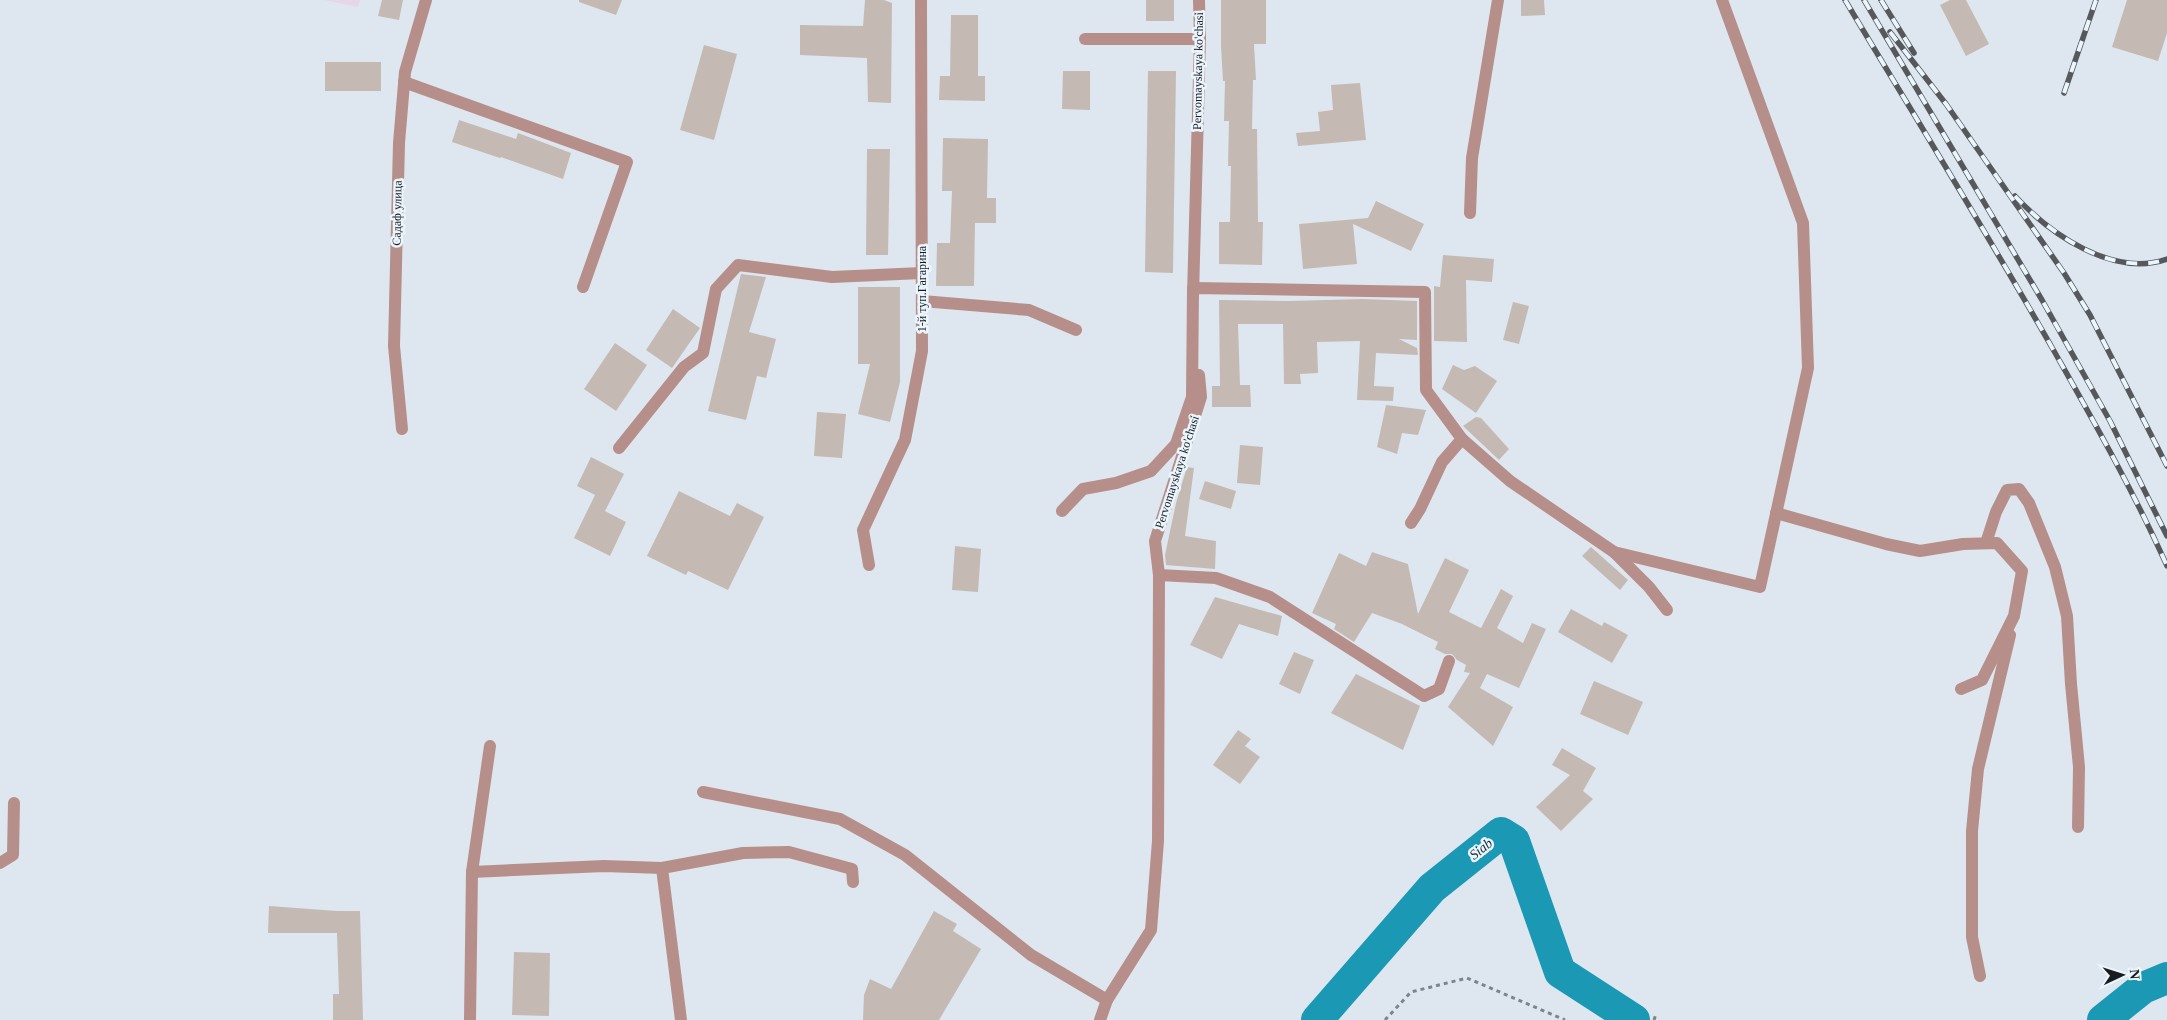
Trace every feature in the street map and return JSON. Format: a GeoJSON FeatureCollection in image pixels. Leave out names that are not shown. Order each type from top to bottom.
{"type":"FeatureCollection","features":[{"type":"Feature","properties":{"kind":"street","name":"Садаф улица"},"geometry":{"type":"LineString","coordinates":[[402,429],[394,346],[399,143],[404,82],[426,0]]}},
{"type":"Feature","properties":{"kind":"street","name":"1-й туп.Гагарина"},"geometry":{"type":"LineString","coordinates":[[870,565],[863,530],[906,440],[922,351],[921,0]]}},
{"type":"Feature","properties":{"kind":"street","name":"Pervomayskaya ko'chasi"},"geometry":{"type":"LineString","coordinates":[[1100,1020],[1107,1000],[1151,930],[1158,840],[1159,575],[1155,541],[1201,397],[1193,288],[1200,39],[1199,0]]}},
{"type":"Feature","properties":{"kind":"street"},"geometry":{"type":"LineString","coordinates":[[1470,213],[1472,158],[1498,0]]}},
{"type":"Feature","properties":{"kind":"street"},"geometry":{"type":"LineString","coordinates":[[1614,552],[1760,588],[1808,368],[1803,223],[1722,0]]}},
{"type":"Feature","properties":{"kind":"street"},"geometry":{"type":"LineString","coordinates":[[1085,39],[1200,39]]}},
{"type":"Feature","properties":{"kind":"street"},"geometry":{"type":"LineString","coordinates":[[404,82],[627,162],[583,287]]}},
{"type":"Feature","properties":{"kind":"street"},"geometry":{"type":"LineString","coordinates":[[619,448],[684,367],[703,353],[716,289],[738,265],[832,277],[922,273]]}},
{"type":"Feature","properties":{"kind":"street"},"geometry":{"type":"LineString","coordinates":[[1062,511],[1083,489],[1116,483],[1150,471],[1176,444],[1192,397],[1193,288],[1425,292],[1426,390],[1462,439],[1510,481],[1614,552],[1649,587],[1667,610]]}},
{"type":"Feature","properties":{"kind":"street"},"geometry":{"type":"LineString","coordinates":[[922,301],[1029,310],[1076,330]]}},
{"type":"Feature","properties":{"kind":"street"},"geometry":{"type":"LineString","coordinates":[[1411,523],[1420,509],[1442,462],[1462,439]]}},
{"type":"Feature","properties":{"kind":"street"},"geometry":{"type":"LineString","coordinates":[[1986,543],[1996,512],[2007,490],[2019,490],[2029,504],[2056,568],[2067,616],[2071,684],[2080,767],[2078,827]]}},
{"type":"Feature","properties":{"kind":"street"},"geometry":{"type":"LineString","coordinates":[[1776,513],[1886,544],[1920,551],[1963,544],[1997,543],[2022,571],[2014,616],[1978,769],[1972,831],[1972,938],[1980,976]]}},
{"type":"Feature","properties":{"kind":"street"},"geometry":{"type":"LineString","coordinates":[[1159,575],[1216,578],[1270,597],[1424,696],[1439,689],[1449,661]]}},
{"type":"Feature","properties":{"kind":"street"},"geometry":{"type":"LineString","coordinates":[[1961,688],[1982,680],[2014,616]]}},
{"type":"Feature","properties":{"kind":"street"},"geometry":{"type":"LineString","coordinates":[[470,1020],[472,872],[490,746]]}},
{"type":"Feature","properties":{"kind":"street"},"geometry":{"type":"LineString","coordinates":[[703,792],[840,819],[906,855],[1031,955],[1107,1000]]}},
{"type":"Feature","properties":{"kind":"street"},"geometry":{"type":"LineString","coordinates":[[0,863],[13,855],[14,803]]}},
{"type":"Feature","properties":{"kind":"street"},"geometry":{"type":"LineString","coordinates":[[472,872],[604,866],[662,868],[743,852],[789,852],[852,869],[853,882]]}},
{"type":"Feature","properties":{"kind":"street"},"geometry":{"type":"LineString","coordinates":[[662,868],[681,1020]]}},
{"type":"Feature","properties":{"kind":"path"},"geometry":{"type":"LineString","coordinates":[[1385,1020],[1411,992],[1467,978],[1565,1020]]}},
{"type":"Feature","properties":{"kind":"path"},"geometry":{"type":"LineString","coordinates":[[1654,1020],[1656,1014]]}},
{"type":"Feature","properties":{"kind":"shaded area"},"geometry":{"type":"Polygon","coordinates":[[[324,0],[360,0],[358,7],[324,0]]]}},
{"type":"Feature","properties":{"kind":"building"},"geometry":{"type":"Polygon","coordinates":[[[382,0],[403,0],[399,20],[378,16],[382,0]]]}},
{"type":"Feature","properties":{"kind":"building"},"geometry":{"type":"Polygon","coordinates":[[[579,0],[622,0],[616,15],[579,2],[579,0]]]}},
{"type":"Feature","properties":{"kind":"building"},"geometry":{"type":"Polygon","coordinates":[[[865,0],[884,0],[892,3],[891,103],[868,102],[867,58],[800,55],[800,25],[863,26],[865,0]]]}},
{"type":"Feature","properties":{"kind":"building"},"geometry":{"type":"Polygon","coordinates":[[[1146,0],[1174,0],[1174,21],[1146,21],[1146,0]]]}},
{"type":"Feature","properties":{"kind":"building"},"geometry":{"type":"Polygon","coordinates":[[[1221,0],[1266,0],[1266,44],[1254,44],[1256,80],[1253,80],[1252,129],[1257,129],[1258,222],[1263,222],[1262,265],[1219,264],[1219,222],[1230,222],[1231,166],[1228,166],[1229,121],[1224,121],[1225,81],[1223,81],[1221,46],[1221,0]]]}},
{"type":"Feature","properties":{"kind":"building"},"geometry":{"type":"Polygon","coordinates":[[[1521,0],[1544,0],[1545,15],[1521,16],[1521,0]]]}},
{"type":"Feature","properties":{"kind":"building"},"geometry":{"type":"Polygon","coordinates":[[[1950,0],[1966,0],[1989,44],[1966,56],[1940,5],[1950,0]]]}},
{"type":"Feature","properties":{"kind":"building"},"geometry":{"type":"Polygon","coordinates":[[[2127,0],[2167,0],[2167,33],[2158,61],[2112,47],[2127,0]]]}},
{"type":"Feature","properties":{"kind":"building"},"geometry":{"type":"Polygon","coordinates":[[[951,15],[978,15],[978,76],[985,76],[985,101],[939,100],[940,76],[950,76],[951,15]]]}},
{"type":"Feature","properties":{"kind":"building"},"geometry":{"type":"Polygon","coordinates":[[[704,45],[737,54],[714,140],[680,130],[704,45]]]}},
{"type":"Feature","properties":{"kind":"building"},"geometry":{"type":"Polygon","coordinates":[[[325,62],[381,62],[381,91],[325,91],[325,62]]]}},
{"type":"Feature","properties":{"kind":"building"},"geometry":{"type":"Polygon","coordinates":[[[1063,71],[1090,71],[1090,110],[1062,109],[1063,71]]]}},
{"type":"Feature","properties":{"kind":"building"},"geometry":{"type":"Polygon","coordinates":[[[1148,71],[1176,71],[1173,273],[1145,272],[1148,71]]]}},
{"type":"Feature","properties":{"kind":"building"},"geometry":{"type":"Polygon","coordinates":[[[1360,83],[1366,140],[1298,146],[1296,133],[1320,131],[1318,112],[1333,110],[1331,85],[1360,83]]]}},
{"type":"Feature","properties":{"kind":"building"},"geometry":{"type":"Polygon","coordinates":[[[459,120],[516,139],[518,133],[571,153],[563,179],[452,142],[459,120]]]}},
{"type":"Feature","properties":{"kind":"building"},"geometry":{"type":"Polygon","coordinates":[[[943,138],[988,139],[987,198],[996,198],[996,223],[975,223],[974,286],[936,286],[937,243],[950,243],[952,191],[942,191],[943,138]]]}},
{"type":"Feature","properties":{"kind":"building"},"geometry":{"type":"Polygon","coordinates":[[[867,149],[890,149],[888,255],[866,255],[867,149]]]}},
{"type":"Feature","properties":{"kind":"building"},"geometry":{"type":"Polygon","coordinates":[[[1376,201],[1424,224],[1411,251],[1353,224],[1357,264],[1303,269],[1299,224],[1368,218],[1376,201]]]}},
{"type":"Feature","properties":{"kind":"building"},"geometry":{"type":"Polygon","coordinates":[[[1443,255],[1494,259],[1492,282],[1466,280],[1467,342],[1434,341],[1434,286],[1440,287],[1443,255]]]}},
{"type":"Feature","properties":{"kind":"building"},"geometry":{"type":"Polygon","coordinates":[[[741,274],[766,277],[749,332],[776,339],[766,378],[757,376],[746,420],[708,411],[741,274]]]}},
{"type":"Feature","properties":{"kind":"building"},"geometry":{"type":"Polygon","coordinates":[[[858,287],[900,287],[900,382],[890,422],[858,414],[870,364],[858,364],[858,287]]]}},
{"type":"Feature","properties":{"kind":"building"},"geometry":{"type":"Polygon","coordinates":[[[1362,299],[1417,301],[1417,340],[1399,339],[1417,348],[1418,355],[1376,353],[1374,386],[1394,387],[1393,401],[1357,400],[1360,341],[1317,342],[1318,373],[1300,374],[1301,384],[1284,384],[1283,324],[1238,324],[1240,385],[1250,385],[1251,407],[1212,407],[1212,386],[1220,386],[1219,300],[1362,299]]]}},
{"type":"Feature","properties":{"kind":"building"},"geometry":{"type":"Polygon","coordinates":[[[1513,302],[1529,306],[1519,344],[1503,340],[1513,302]]]}},
{"type":"Feature","properties":{"kind":"building"},"geometry":{"type":"Polygon","coordinates":[[[673,309],[700,328],[672,368],[646,350],[673,309]]]}},
{"type":"Feature","properties":{"kind":"building"},"geometry":{"type":"Polygon","coordinates":[[[615,343],[647,365],[616,411],[584,389],[615,343]]]}},
{"type":"Feature","properties":{"kind":"building"},"geometry":{"type":"Polygon","coordinates":[[[1453,365],[1464,370],[1475,366],[1497,381],[1476,413],[1442,389],[1453,365]]]}},
{"type":"Feature","properties":{"kind":"building"},"geometry":{"type":"Polygon","coordinates":[[[1386,405],[1426,410],[1418,435],[1402,433],[1397,454],[1377,447],[1386,405]]]}},
{"type":"Feature","properties":{"kind":"building"},"geometry":{"type":"Polygon","coordinates":[[[817,412],[846,414],[842,458],[814,456],[817,412]]]}},
{"type":"Feature","properties":{"kind":"building"},"geometry":{"type":"Polygon","coordinates":[[[1476,417],[1481,418],[1509,449],[1499,460],[1463,426],[1476,417]]]}},
{"type":"Feature","properties":{"kind":"building"},"geometry":{"type":"Polygon","coordinates":[[[1240,445],[1263,447],[1260,485],[1237,483],[1240,445]]]}},
{"type":"Feature","properties":{"kind":"building"},"geometry":{"type":"Polygon","coordinates":[[[591,457],[624,474],[605,511],[626,522],[610,556],[574,538],[595,495],[577,486],[591,457]]]}},
{"type":"Feature","properties":{"kind":"building"},"geometry":{"type":"Polygon","coordinates":[[[1187,467],[1194,468],[1185,536],[1216,541],[1215,569],[1166,565],[1165,555],[1176,503],[1187,467]]]}},
{"type":"Feature","properties":{"kind":"building"},"geometry":{"type":"Polygon","coordinates":[[[1205,481],[1236,491],[1231,509],[1199,499],[1205,481]]]}},
{"type":"Feature","properties":{"kind":"building"},"geometry":{"type":"Polygon","coordinates":[[[679,491],[730,516],[737,503],[764,517],[728,590],[688,571],[686,575],[647,556],[679,491]]]}},
{"type":"Feature","properties":{"kind":"building"},"geometry":{"type":"Polygon","coordinates":[[[955,546],[981,549],[978,592],[952,590],[955,546]]]}},
{"type":"Feature","properties":{"kind":"building"},"geometry":{"type":"Polygon","coordinates":[[[1591,547],[1628,580],[1620,590],[1582,556],[1591,547]]]}},
{"type":"Feature","properties":{"kind":"building"},"geometry":{"type":"Polygon","coordinates":[[[1372,552],[1408,564],[1418,614],[1445,558],[1469,570],[1449,612],[1481,628],[1501,589],[1513,596],[1497,628],[1523,643],[1532,623],[1546,629],[1519,688],[1487,674],[1480,688],[1513,707],[1493,746],[1448,707],[1470,673],[1464,672],[1466,665],[1457,660],[1452,654],[1445,654],[1435,649],[1438,642],[1402,624],[1372,613],[1354,642],[1334,629],[1336,624],[1312,613],[1339,553],[1366,566],[1372,552]]]}},
{"type":"Feature","properties":{"kind":"building"},"geometry":{"type":"Polygon","coordinates":[[[1215,597],[1282,616],[1278,636],[1239,624],[1222,659],[1190,645],[1215,597]]]}},
{"type":"Feature","properties":{"kind":"building"},"geometry":{"type":"Polygon","coordinates":[[[1571,609],[1602,626],[1604,622],[1628,635],[1612,663],[1558,632],[1571,609]]]}},
{"type":"Feature","properties":{"kind":"building"},"geometry":{"type":"Polygon","coordinates":[[[1294,652],[1314,660],[1300,694],[1279,684],[1294,652]]]}},
{"type":"Feature","properties":{"kind":"building"},"geometry":{"type":"Polygon","coordinates":[[[1356,674],[1420,706],[1403,750],[1331,713],[1356,674]]]}},
{"type":"Feature","properties":{"kind":"building"},"geometry":{"type":"Polygon","coordinates":[[[1594,681],[1643,702],[1628,735],[1580,714],[1594,681]]]}},
{"type":"Feature","properties":{"kind":"building"},"geometry":{"type":"Polygon","coordinates":[[[1238,730],[1251,739],[1245,746],[1260,757],[1240,784],[1213,765],[1238,730]]]}},
{"type":"Feature","properties":{"kind":"building"},"geometry":{"type":"Polygon","coordinates":[[[1562,748],[1596,768],[1583,791],[1593,799],[1561,831],[1536,807],[1570,775],[1552,765],[1562,748]]]}},
{"type":"Feature","properties":{"kind":"building"},"geometry":{"type":"Polygon","coordinates":[[[269,906],[360,911],[363,1020],[333,1020],[333,994],[339,994],[337,933],[268,933],[269,906]]]}},
{"type":"Feature","properties":{"kind":"building"},"geometry":{"type":"Polygon","coordinates":[[[934,911],[957,924],[953,931],[981,949],[939,1020],[863,1020],[864,995],[870,979],[891,989],[934,911]]]}},
{"type":"Feature","properties":{"kind":"building"},"geometry":{"type":"Polygon","coordinates":[[[514,952],[550,953],[549,1016],[512,1015],[514,952]]]}},
{"type":"Feature","properties":{"kind":"waterway","name":"Siab"},"geometry":{"type":"LineString","coordinates":[[1317,1020],[1432,888],[1501,833],[1514,841],[1560,972],[1634,1020]]}},
{"type":"Feature","properties":{"kind":"waterway","name":"Siab"},"geometry":{"type":"LineString","coordinates":[[2103,1020],[2143,988],[2167,978]]}},
{"type":"Feature","properties":{"kind":"railway"},"geometry":{"type":"LineString","coordinates":[[1845,0],[2029,307],[2099,431],[2167,566]]}},
{"type":"Feature","properties":{"kind":"railway"},"geometry":{"type":"LineString","coordinates":[[1864,0],[2042,300],[2110,421],[2167,536]]}},
{"type":"Feature","properties":{"kind":"railway"},"geometry":{"type":"LineString","coordinates":[[1881,0],[1914,53]]}},
{"type":"Feature","properties":{"kind":"railway"},"geometry":{"type":"LineString","coordinates":[[2064,93],[2096,0]]}},
{"type":"Feature","properties":{"kind":"railway"},"geometry":{"type":"LineString","coordinates":[[1890,32],[1946,104],[2064,273],[2090,315],[2167,466]]}},
{"type":"Feature","properties":{"kind":"railway"},"geometry":{"type":"LineString","coordinates":[[2015,196],[2046,225],[2084,249],[2125,263],[2146,263],[2167,259]]}}]}
